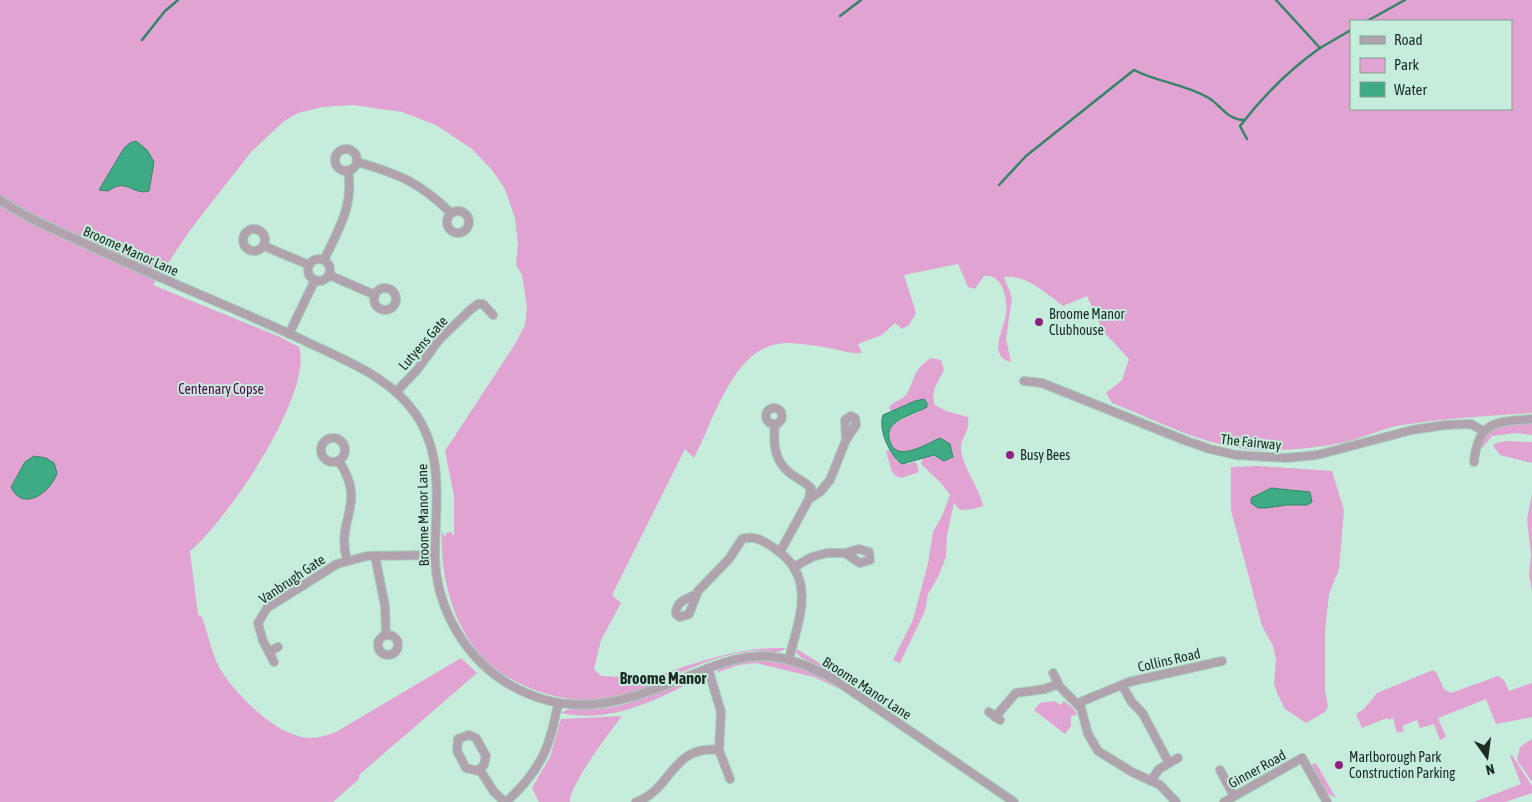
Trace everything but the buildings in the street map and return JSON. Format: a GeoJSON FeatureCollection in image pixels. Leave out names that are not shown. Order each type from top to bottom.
{"type":"FeatureCollection","features":[{"type":"Feature","properties":{"kind":"street"},"geometry":{"type":"LineString","coordinates":[[346,149],[352,151],[356,155],[357,162],[354,168],[342,169],[337,165],[336,158],[338,152],[346,149]]}},
{"type":"Feature","properties":{"kind":"street"},"geometry":{"type":"LineString","coordinates":[[357,162],[415,183],[451,213]]}},
{"type":"Feature","properties":{"kind":"street"},"geometry":{"type":"LineString","coordinates":[[324,260],[349,203],[351,185],[348,170]]}},
{"type":"Feature","properties":{"kind":"street","name":"Broome Manor Lane"},"geometry":{"type":"LineString","coordinates":[[0,200],[30,218],[135,268],[226,305],[290,334],[367,372],[396,392],[420,421],[434,455],[438,484],[435,555],[437,578],[445,608],[468,649],[481,663],[510,684],[543,699],[559,703],[592,705],[618,702],[730,660],[757,656],[789,659],[814,668],[838,681],[1014,802]]}},
{"type":"Feature","properties":{"kind":"street"},"geometry":{"type":"LineString","coordinates":[[264,246],[309,265]]}},
{"type":"Feature","properties":{"kind":"street"},"geometry":{"type":"LineString","coordinates":[[316,259],[324,260],[330,268],[329,275],[324,280],[315,280],[310,275],[309,265],[316,259]]}},
{"type":"Feature","properties":{"kind":"street"},"geometry":{"type":"LineString","coordinates":[[329,275],[376,295]]}},
{"type":"Feature","properties":{"kind":"street"},"geometry":{"type":"LineString","coordinates":[[290,334],[315,280]]}},
{"type":"Feature","properties":{"kind":"street","name":"Lutyens Gate"},"geometry":{"type":"LineString","coordinates":[[396,392],[417,370],[439,340],[470,310],[478,304],[483,304],[493,315]]}},
{"type":"Feature","properties":{"kind":"street","name":"The Fairway"},"geometry":{"type":"LineString","coordinates":[[1024,381],[1042,383],[1192,443],[1236,455],[1265,458],[1304,457],[1412,430],[1445,425],[1468,424],[1483,432]]}},
{"type":"Feature","properties":{"kind":"street"},"geometry":{"type":"LineString","coordinates":[[1474,462],[1477,443],[1483,432],[1498,422],[1532,419]]}},
{"type":"Feature","properties":{"kind":"street"},"geometry":{"type":"LineString","coordinates":[[775,424],[774,445],[777,456],[788,472],[811,488],[809,499],[780,552]]}},
{"type":"Feature","properties":{"kind":"street"},"geometry":{"type":"LineString","coordinates":[[809,499],[820,492],[830,480],[846,440]]}},
{"type":"Feature","properties":{"kind":"street","name":"Vanbrugh Gate"},"geometry":{"type":"LineString","coordinates":[[338,461],[347,475],[352,492],[352,504],[343,537],[347,560]]}},
{"type":"Feature","properties":{"kind":"street"},"geometry":{"type":"LineString","coordinates":[[695,595],[729,559],[742,539],[759,539],[780,552],[794,567],[801,586],[803,602],[789,659]]}},
{"type":"Feature","properties":{"kind":"street"},"geometry":{"type":"LineString","coordinates":[[794,567],[818,555],[845,553]]}},
{"type":"Feature","properties":{"kind":"street","name":"Vanbrugh Gate"},"geometry":{"type":"LineString","coordinates":[[274,662],[258,628],[263,613],[329,567],[347,560],[375,556],[435,555]]}},
{"type":"Feature","properties":{"kind":"street"},"geometry":{"type":"LineString","coordinates":[[375,556],[385,606],[386,635]]}},
{"type":"Feature","properties":{"kind":"street"},"geometry":{"type":"LineString","coordinates":[[268,652],[278,647]]}},
{"type":"Feature","properties":{"kind":"street","name":"Collins Road"},"geometry":{"type":"LineString","coordinates":[[1078,703],[1122,684],[1222,661]]}},
{"type":"Feature","properties":{"kind":"street"},"geometry":{"type":"LineString","coordinates":[[708,668],[721,712],[719,750],[730,779]]}},
{"type":"Feature","properties":{"kind":"street"},"geometry":{"type":"LineString","coordinates":[[1054,673],[1058,684],[1078,703],[1091,742],[1098,751],[1108,759],[1160,786],[1176,802]]}},
{"type":"Feature","properties":{"kind":"street"},"geometry":{"type":"LineString","coordinates":[[995,717],[1014,695],[1045,690],[1058,684]]}},
{"type":"Feature","properties":{"kind":"street","name":"Collins Road"},"geometry":{"type":"LineString","coordinates":[[1122,684],[1131,701],[1143,714],[1169,763]]}},
{"type":"Feature","properties":{"kind":"street"},"geometry":{"type":"LineString","coordinates":[[480,770],[494,792],[506,802],[522,786],[539,762],[550,738],[559,703]]}},
{"type":"Feature","properties":{"kind":"street"},"geometry":{"type":"LineString","coordinates":[[469,735],[477,739],[486,758],[480,770],[471,770],[464,766],[456,748],[460,738],[469,735]]}},
{"type":"Feature","properties":{"kind":"street"},"geometry":{"type":"LineString","coordinates":[[636,802],[654,792],[677,763],[686,756],[700,750],[719,750]]}},
{"type":"Feature","properties":{"kind":"street","name":"Ginner Road"},"geometry":{"type":"LineString","coordinates":[[1224,802],[1302,754],[1327,802]]}},
{"type":"Feature","properties":{"kind":"street"},"geometry":{"type":"LineString","coordinates":[[1151,781],[1158,769],[1178,758]]}},
{"type":"Feature","properties":{"kind":"street"},"geometry":{"type":"LineString","coordinates":[[1220,770],[1234,796]]}},
{"type":"Feature","properties":{"kind":"green space","name":"Centenary Copse"},"geometry":{"type":"Polygon","coordinates":[[[0,0],[1532,0],[1532,413],[1414,423],[1391,427],[1353,440],[1305,448],[1256,450],[1237,448],[1201,439],[1112,403],[1106,393],[1122,380],[1129,359],[1103,331],[1087,296],[1063,306],[1028,282],[1012,277],[1004,277],[1012,298],[1006,339],[1011,362],[1004,359],[998,349],[1005,320],[1006,302],[1003,289],[996,279],[984,276],[975,289],[968,287],[958,264],[904,275],[916,313],[909,325],[902,329],[895,323],[882,335],[858,344],[862,353],[790,343],[771,345],[755,354],[741,368],[729,384],[719,403],[694,458],[685,449],[612,595],[621,603],[601,640],[594,669],[601,676],[623,677],[630,685],[726,655],[766,648],[786,648],[779,652],[751,651],[718,658],[633,693],[605,700],[589,701],[554,696],[519,683],[489,664],[478,652],[461,625],[454,610],[445,579],[442,531],[445,538],[446,533],[451,532],[454,536],[454,496],[445,451],[515,344],[525,325],[527,307],[522,275],[516,265],[518,244],[515,218],[505,189],[492,170],[472,149],[436,125],[402,112],[353,105],[323,107],[298,113],[284,121],[251,152],[191,229],[153,285],[280,337],[299,347],[300,368],[293,394],[281,424],[244,486],[206,536],[190,551],[198,615],[202,617],[220,669],[235,689],[265,718],[287,732],[298,736],[308,738],[336,732],[461,658],[477,673],[359,775],[359,779],[333,802],[0,802],[0,0]]]}},
{"type":"Feature","properties":{"kind":"green space"},"geometry":{"type":"Polygon","coordinates":[[[931,358],[941,360],[944,370],[934,391],[935,405],[946,411],[968,417],[968,427],[961,451],[983,506],[960,510],[954,503],[947,535],[946,557],[938,577],[928,594],[925,611],[900,663],[893,660],[913,620],[928,563],[933,532],[943,514],[950,495],[941,483],[921,464],[923,458],[934,455],[937,458],[953,454],[950,444],[909,452],[901,452],[896,449],[892,445],[889,436],[893,426],[897,422],[921,411],[915,401],[891,411],[889,407],[906,395],[917,371],[931,358]]]}},
{"type":"Feature","properties":{"kind":"green space"},"geometry":{"type":"Polygon","coordinates":[[[1532,423],[1532,435],[1516,433],[1492,436],[1479,452],[1481,443],[1491,431],[1506,426],[1532,423]]]}},
{"type":"Feature","properties":{"kind":"green space"},"geometry":{"type":"Polygon","coordinates":[[[1506,441],[1532,442],[1532,463],[1500,455],[1493,446],[1496,443],[1506,441]]]}},
{"type":"Feature","properties":{"kind":"green space"},"geometry":{"type":"Polygon","coordinates":[[[889,450],[897,461],[908,464],[914,462],[917,464],[919,472],[901,478],[896,476],[892,472],[886,451],[889,450]]]}},
{"type":"Feature","properties":{"kind":"green space"},"geometry":{"type":"Polygon","coordinates":[[[1258,466],[1332,471],[1344,510],[1339,569],[1329,594],[1325,631],[1325,690],[1328,706],[1325,712],[1306,723],[1285,709],[1274,684],[1276,659],[1273,646],[1262,626],[1231,510],[1231,467],[1258,466]],[[1271,488],[1259,493],[1251,503],[1258,508],[1307,505],[1299,490],[1271,488]]]}},
{"type":"Feature","properties":{"kind":"green space"},"geometry":{"type":"Polygon","coordinates":[[[1532,494],[1532,591],[1529,575],[1531,555],[1527,519],[1532,494]]]}},
{"type":"Feature","properties":{"kind":"green space"},"geometry":{"type":"Polygon","coordinates":[[[797,649],[844,679],[802,658],[796,653],[797,649]]]}},
{"type":"Feature","properties":{"kind":"green space"},"geometry":{"type":"Polygon","coordinates":[[[752,661],[788,664],[811,672],[842,690],[814,677],[756,663],[739,665],[716,673],[722,667],[752,661]]]}},
{"type":"Feature","properties":{"kind":"green space"},"geometry":{"type":"Polygon","coordinates":[[[1433,670],[1436,672],[1444,689],[1451,693],[1498,676],[1504,680],[1509,691],[1532,683],[1532,717],[1496,724],[1486,699],[1438,718],[1446,737],[1440,740],[1434,724],[1420,728],[1417,720],[1402,726],[1404,731],[1397,733],[1393,718],[1388,720],[1387,718],[1362,728],[1356,714],[1364,709],[1377,693],[1433,670]]]}},
{"type":"Feature","properties":{"kind":"green space"},"geometry":{"type":"Polygon","coordinates":[[[693,678],[700,678],[650,702],[615,713],[580,716],[561,713],[570,709],[617,706],[693,678]]]}},
{"type":"Feature","properties":{"kind":"green space"},"geometry":{"type":"Polygon","coordinates":[[[1054,701],[1061,705],[1064,701],[1074,709],[1077,715],[1071,716],[1071,726],[1065,734],[1034,710],[1040,703],[1054,701]]]}},
{"type":"Feature","properties":{"kind":"green space"},"geometry":{"type":"Polygon","coordinates":[[[622,716],[583,772],[571,794],[570,802],[539,802],[532,788],[550,757],[561,719],[622,716]]]}},
{"type":"Feature","properties":{"kind":"green space"},"geometry":{"type":"Polygon","coordinates":[[[1532,739],[1532,782],[1517,760],[1520,747],[1532,739]]]}},
{"type":"Feature","properties":{"kind":"green space"},"geometry":{"type":"Polygon","coordinates":[[[1512,755],[1532,786],[1532,793],[1505,802],[1474,802],[1521,784],[1510,756],[1512,755]]]}},
{"type":"Feature","properties":{"kind":"green space"},"geometry":{"type":"Polygon","coordinates":[[[1316,763],[1336,798],[1327,793],[1311,765],[1316,763]]]}},
{"type":"Feature","properties":{"kind":"water"},"geometry":{"type":"Polygon","coordinates":[[[136,141],[147,150],[154,162],[149,191],[143,192],[125,186],[115,187],[108,191],[99,190],[124,148],[136,141]]]}},
{"type":"Feature","properties":{"kind":"water"},"geometry":{"type":"Polygon","coordinates":[[[924,399],[927,407],[901,419],[890,429],[889,438],[891,444],[895,449],[907,451],[914,450],[940,438],[950,444],[953,457],[944,461],[934,455],[902,464],[893,455],[886,442],[882,428],[883,415],[924,399]]]}},
{"type":"Feature","properties":{"kind":"water"},"geometry":{"type":"Polygon","coordinates":[[[34,456],[46,458],[54,463],[57,473],[54,480],[43,493],[29,499],[22,498],[16,495],[11,487],[25,462],[34,456]]]}},
{"type":"Feature","properties":{"kind":"water"},"geometry":{"type":"Polygon","coordinates":[[[1271,488],[1310,492],[1312,502],[1307,505],[1266,508],[1258,508],[1251,503],[1251,498],[1271,488]]]}},
{"type":"Feature","properties":{"kind":"waterway"},"geometry":{"type":"LineString","coordinates":[[142,40],[165,11],[178,0]]}},
{"type":"Feature","properties":{"kind":"waterway"},"geometry":{"type":"LineString","coordinates":[[840,16],[861,0]]}},
{"type":"Feature","properties":{"kind":"waterway"},"geometry":{"type":"LineString","coordinates":[[1276,0],[1320,48],[1350,31]]}},
{"type":"Feature","properties":{"kind":"waterway"},"geometry":{"type":"LineString","coordinates":[[1369,20],[1405,0]]}},
{"type":"Feature","properties":{"kind":"waterway"},"geometry":{"type":"LineString","coordinates":[[1247,139],[1240,126],[1287,74],[1320,48]]}},
{"type":"Feature","properties":{"kind":"waterway"},"geometry":{"type":"LineString","coordinates":[[999,185],[1026,156],[1134,70],[1207,97],[1233,118],[1245,120]]}},
{"type":"Feature","properties":{"kind":"place","name":"Broome Manor Clubhouse"},"geometry":{"type":"Point","coordinates":[1039,322]}},
{"type":"Feature","properties":{"kind":"place","name":"Busy Bees"},"geometry":{"type":"Point","coordinates":[1010,455]}},
{"type":"Feature","properties":{"kind":"place","name":"Marlborough Park Construction Parking"},"geometry":{"type":"Point","coordinates":[1339,765]}},
{"type":"Feature","properties":{"kind":"district","name":"Broome Manor"},"geometry":{"type":"Point","coordinates":[663,678]}}]}
